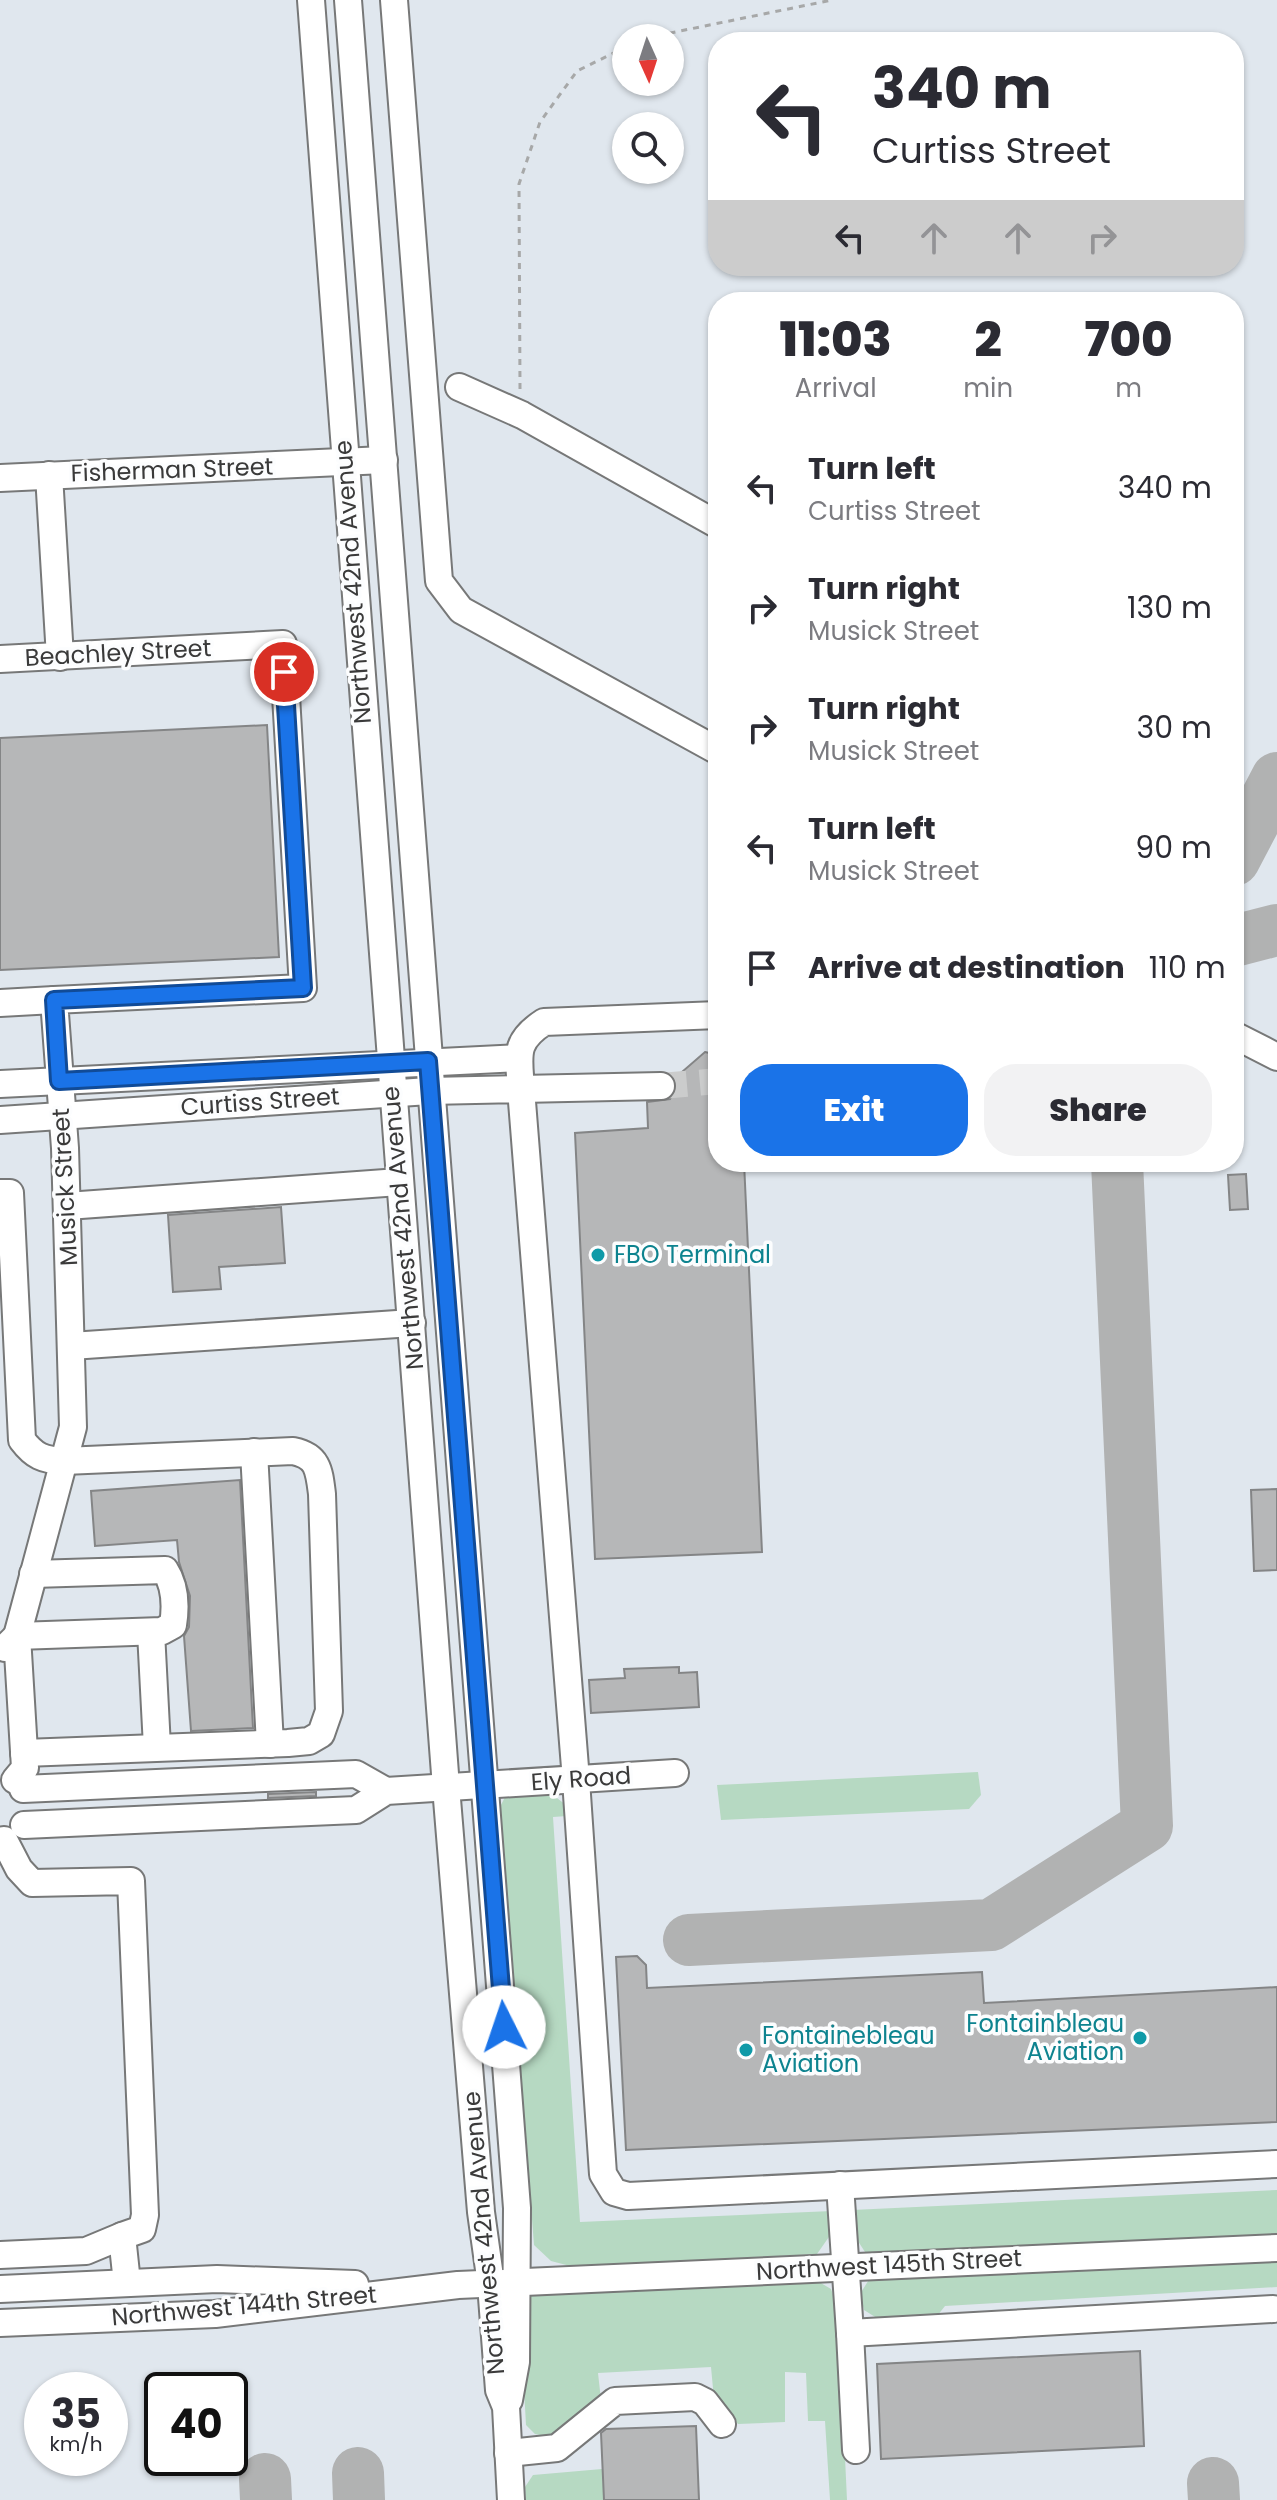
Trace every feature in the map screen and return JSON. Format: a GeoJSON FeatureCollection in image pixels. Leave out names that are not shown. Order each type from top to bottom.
{"type":"FeatureCollection","features":[{"type":"Feature","properties":{"kind":"street","name":"Northwest 42nd Avenue"},"geometry":{"type":"LineString","coordinates":[[311,0],[389,1063],[481,2212],[502,2283],[516,2362],[513,2391],[506,2407],[511,2500]]}},
{"type":"Feature","properties":{"kind":"street","name":"Northwest 42nd Avenue"},"geometry":{"type":"LineString","coordinates":[[348,0],[429,1091],[517,2208],[502,2283]]}},
{"type":"Feature","properties":{"kind":"street"},"geometry":{"type":"LineString","coordinates":[[394,0],[439,581],[461,610],[708,746]]}},
{"type":"Feature","properties":{"kind":"street"},"geometry":{"type":"LineString","coordinates":[[459,387],[522,415],[708,519]]}},
{"type":"Feature","properties":{"kind":"street","name":"Fisherman Street"},"geometry":{"type":"LineString","coordinates":[[0,478],[384,460]]}},
{"type":"Feature","properties":{"kind":"street"},"geometry":{"type":"LineString","coordinates":[[49,475],[60,657]]}},
{"type":"Feature","properties":{"kind":"street","name":"Beachley Street"},"geometry":{"type":"LineString","coordinates":[[0,659],[283,644],[303,988],[54,1000]]}},
{"type":"Feature","properties":{"kind":"street"},"geometry":{"type":"LineString","coordinates":[[0,1003],[54,1000]]}},
{"type":"Feature","properties":{"kind":"street","name":"Musick Street"},"geometry":{"type":"LineString","coordinates":[[24,1753],[8,1645],[33,1574],[73,1427],[67,1206],[54,1000]]}},
{"type":"Feature","properties":{"kind":"street"},"geometry":{"type":"LineString","coordinates":[[708,1015],[544,1022],[527,1033],[519,1048],[603,2174],[607,2184],[614,2192],[628,2196],[1277,2164]]}},
{"type":"Feature","properties":{"kind":"street"},"geometry":{"type":"LineString","coordinates":[[1244,1040],[1277,1057]]}},
{"type":"Feature","properties":{"kind":"street","name":"Curtiss Street"},"geometry":{"type":"LineString","coordinates":[[0,1084],[519,1058]]}},
{"type":"Feature","properties":{"kind":"street","name":"Curtiss Street"},"geometry":{"type":"LineString","coordinates":[[0,1120],[429,1091],[661,1086]]}},
{"type":"Feature","properties":{"kind":"street"},"geometry":{"type":"LineString","coordinates":[[67,1206],[399,1182]]}},
{"type":"Feature","properties":{"kind":"street"},"geometry":{"type":"LineString","coordinates":[[0,1193],[10,1193],[6,1243],[22,1440],[33,1454],[44,1460],[64,1461],[293,1451],[308,1454],[318,1465],[322,1494],[328,1723],[321,1734],[309,1741],[24,1753],[25,1768],[13,1781]]}},
{"type":"Feature","properties":{"kind":"street"},"geometry":{"type":"LineString","coordinates":[[71,1346],[412,1323]]}},
{"type":"Feature","properties":{"kind":"street"},"geometry":{"type":"LineString","coordinates":[[254,1452],[270,1744]]}},
{"type":"Feature","properties":{"kind":"street"},"geometry":{"type":"LineString","coordinates":[[8,1645],[151,1632],[173,1625],[176,1608],[172,1581],[165,1570],[33,1574]]}},
{"type":"Feature","properties":{"kind":"street"},"geometry":{"type":"LineString","coordinates":[[151,1632],[157,1747]]}},
{"type":"Feature","properties":{"kind":"street","name":"Ely Road"},"geometry":{"type":"LineString","coordinates":[[386,1791],[675,1773]]}},
{"type":"Feature","properties":{"kind":"street"},"geometry":{"type":"LineString","coordinates":[[9,1836],[209,1816],[356,1810],[386,1791],[356,1774],[208,1781],[13,1781]]}},
{"type":"Feature","properties":{"kind":"street"},"geometry":{"type":"LineString","coordinates":[[9,1836],[29,1807],[13,1781]]}},
{"type":"Feature","properties":{"kind":"street"},"geometry":{"type":"LineString","coordinates":[[208,1781],[209,1816]]}},
{"type":"Feature","properties":{"kind":"street"},"geometry":{"type":"LineString","coordinates":[[0,2255],[86,2251],[142,2229],[145,2215],[131,1881],[32,1883],[19,1869],[9,1836]]}},
{"type":"Feature","properties":{"kind":"street"},"geometry":{"type":"LineString","coordinates":[[840,2185],[856,2450]]}},
{"type":"Feature","properties":{"kind":"street"},"geometry":{"type":"LineString","coordinates":[[122,2236],[127,2283]]}},
{"type":"Feature","properties":{"kind":"street","name":"Northwest 145th Street"},"geometry":{"type":"LineString","coordinates":[[502,2283],[1277,2248]]}},
{"type":"Feature","properties":{"kind":"street","name":"Northwest 144th Street"},"geometry":{"type":"LineString","coordinates":[[0,2289],[217,2279],[439,2287]]}},
{"type":"Feature","properties":{"kind":"street","name":"Northwest 144th Street"},"geometry":{"type":"LineString","coordinates":[[0,2323],[215,2314],[439,2287],[502,2283]]}},
{"type":"Feature","properties":{"kind":"street"},"geometry":{"type":"LineString","coordinates":[[850,2333],[1273,2309]]}},
{"type":"Feature","properties":{"kind":"street"},"geometry":{"type":"LineString","coordinates":[[508,2453],[557,2448],[615,2401],[695,2397],[705,2402],[722,2424]]}},
{"type":"Feature","properties":{"kind":"path"},"geometry":{"type":"LineString","coordinates":[[684,30],[832,0]]}},
{"type":"Feature","properties":{"kind":"path"},"geometry":{"type":"LineString","coordinates":[[522,415],[517,357],[519,184],[540,122],[577,71],[612,54]]}},
{"type":"Feature","properties":{"kind":"shaded area"},"geometry":{"type":"Polygon","coordinates":[[[0,0],[1277,0],[1277,2500],[0,2500],[0,0]]]}},
{"type":"Feature","properties":{"kind":"green space"},"geometry":{"type":"Polygon","coordinates":[[[978,1772],[981,1795],[969,1809],[721,1820],[717,1785],[978,1772]]]}},
{"type":"Feature","properties":{"kind":"green space"},"geometry":{"type":"Polygon","coordinates":[[[545,1793],[566,1805],[567,1816],[553,1817],[580,2222],[832,2211],[831,2234],[817,2254],[574,2267],[551,2261],[534,2245],[500,1807],[505,1797],[545,1793]]]}},
{"type":"Feature","properties":{"kind":"green space"},"geometry":{"type":"Polygon","coordinates":[[[1277,2190],[1277,2235],[871,2253],[865,2252],[854,2235],[852,2210],[1277,2190]]]}},
{"type":"Feature","properties":{"kind":"green space"},"geometry":{"type":"Polygon","coordinates":[[[1277,2259],[1277,2287],[945,2306],[937,2316],[880,2320],[864,2310],[860,2294],[870,2278],[1277,2259]]]}},
{"type":"Feature","properties":{"kind":"green space"},"geometry":{"type":"Polygon","coordinates":[[[814,2279],[831,2289],[838,2309],[847,2500],[830,2500],[825,2421],[808,2421],[806,2373],[785,2372],[785,2422],[738,2424],[714,2399],[711,2367],[598,2373],[601,2400],[551,2437],[535,2434],[526,2425],[520,2316],[532,2295],[814,2279]]]}},
{"type":"Feature","properties":{"kind":"green space"},"geometry":{"type":"Polygon","coordinates":[[[602,2469],[604,2500],[526,2500],[525,2487],[533,2475],[602,2469]]]}},
{"type":"Feature","properties":{"kind":"building"},"geometry":{"type":"Polygon","coordinates":[[[267,725],[279,957],[0,970],[0,738],[267,725]]]}},
{"type":"Feature","properties":{"kind":"building"},"geometry":{"type":"Polygon","coordinates":[[[708,1053],[708,1172],[744,1172],[762,1552],[595,1559],[575,1133],[648,1128],[647,1102],[670,1099],[677,1086],[675,1078],[708,1053]]]}},
{"type":"Feature","properties":{"kind":"building"},"geometry":{"type":"Polygon","coordinates":[[[1246,1174],[1248,1209],[1230,1210],[1228,1175],[1246,1174]]]}},
{"type":"Feature","properties":{"kind":"building"},"geometry":{"type":"Polygon","coordinates":[[[281,1207],[285,1263],[219,1267],[221,1289],[173,1292],[168,1215],[281,1207]]]}},
{"type":"Feature","properties":{"kind":"building"},"geometry":{"type":"Polygon","coordinates":[[[240,1480],[253,1728],[191,1731],[184,1636],[189,1627],[190,1596],[179,1562],[177,1540],[95,1546],[91,1491],[240,1480]]]}},
{"type":"Feature","properties":{"kind":"building"},"geometry":{"type":"Polygon","coordinates":[[[1277,1489],[1277,1570],[1254,1571],[1251,1490],[1277,1489]]]}},
{"type":"Feature","properties":{"kind":"building"},"geometry":{"type":"Polygon","coordinates":[[[679,1667],[679,1673],[697,1672],[699,1707],[591,1713],[589,1680],[625,1678],[624,1669],[679,1667]]]}},
{"type":"Feature","properties":{"kind":"building"},"geometry":{"type":"Polygon","coordinates":[[[316,1792],[316,1796],[268,1798],[268,1794],[316,1792]]]}},
{"type":"Feature","properties":{"kind":"building"},"geometry":{"type":"Polygon","coordinates":[[[637,1956],[646,1965],[647,1988],[982,1972],[984,2003],[1277,1987],[1277,2122],[626,2150],[616,1957],[637,1956]]]}},
{"type":"Feature","properties":{"kind":"building"},"geometry":{"type":"Polygon","coordinates":[[[1140,2351],[1144,2446],[881,2459],[877,2364],[1140,2351]]]}},
{"type":"Feature","properties":{"kind":"building"},"geometry":{"type":"Polygon","coordinates":[[[696,2426],[699,2500],[604,2500],[601,2433],[606,2429],[696,2426]]]}},
{"type":"Feature","properties":{"kind":"taxiway"},"geometry":{"type":"LineString","coordinates":[[1244,841],[1277,778]]}},
{"type":"Feature","properties":{"kind":"taxiway"},"geometry":{"type":"LineString","coordinates":[[1244,938],[1277,930]]}},
{"type":"Feature","properties":{"kind":"taxiway"},"geometry":{"type":"LineString","coordinates":[[689,1940],[991,1925],[1147,1826],[1117,1172]]}},
{"type":"Feature","properties":{"kind":"taxiway"},"geometry":{"type":"LineString","coordinates":[[358,2473],[359,2500]]}},
{"type":"Feature","properties":{"kind":"taxiway"},"geometry":{"type":"LineString","coordinates":[[265,2479],[266,2500]]}},
{"type":"Feature","properties":{"kind":"taxiway"},"geometry":{"type":"LineString","coordinates":[[1213,2483],[1214,2500]]}},
{"type":"Feature","properties":{"kind":"tunnel"},"geometry":{"type":"LineString","coordinates":[[661,1086],[708,1082]]}},
{"type":"Feature","properties":{"kind":"place","name":"FBO Terminal"},"geometry":{"type":"Point","coordinates":[598,1255]}},
{"type":"Feature","properties":{"kind":"place","name":"Fontainbleau Aviation"},"geometry":{"type":"Point","coordinates":[1140,2038]}},
{"type":"Feature","properties":{"kind":"place","name":"Fontainebleau Aviation"},"geometry":{"type":"Point","coordinates":[746,2050]}},
{"type":"Feature","properties":{"kind":"route"},"geometry":{"type":"LineString","coordinates":[[284,672],[303,988],[54,1000],[59,1081],[428,1061],[504,2027]]}}]}
